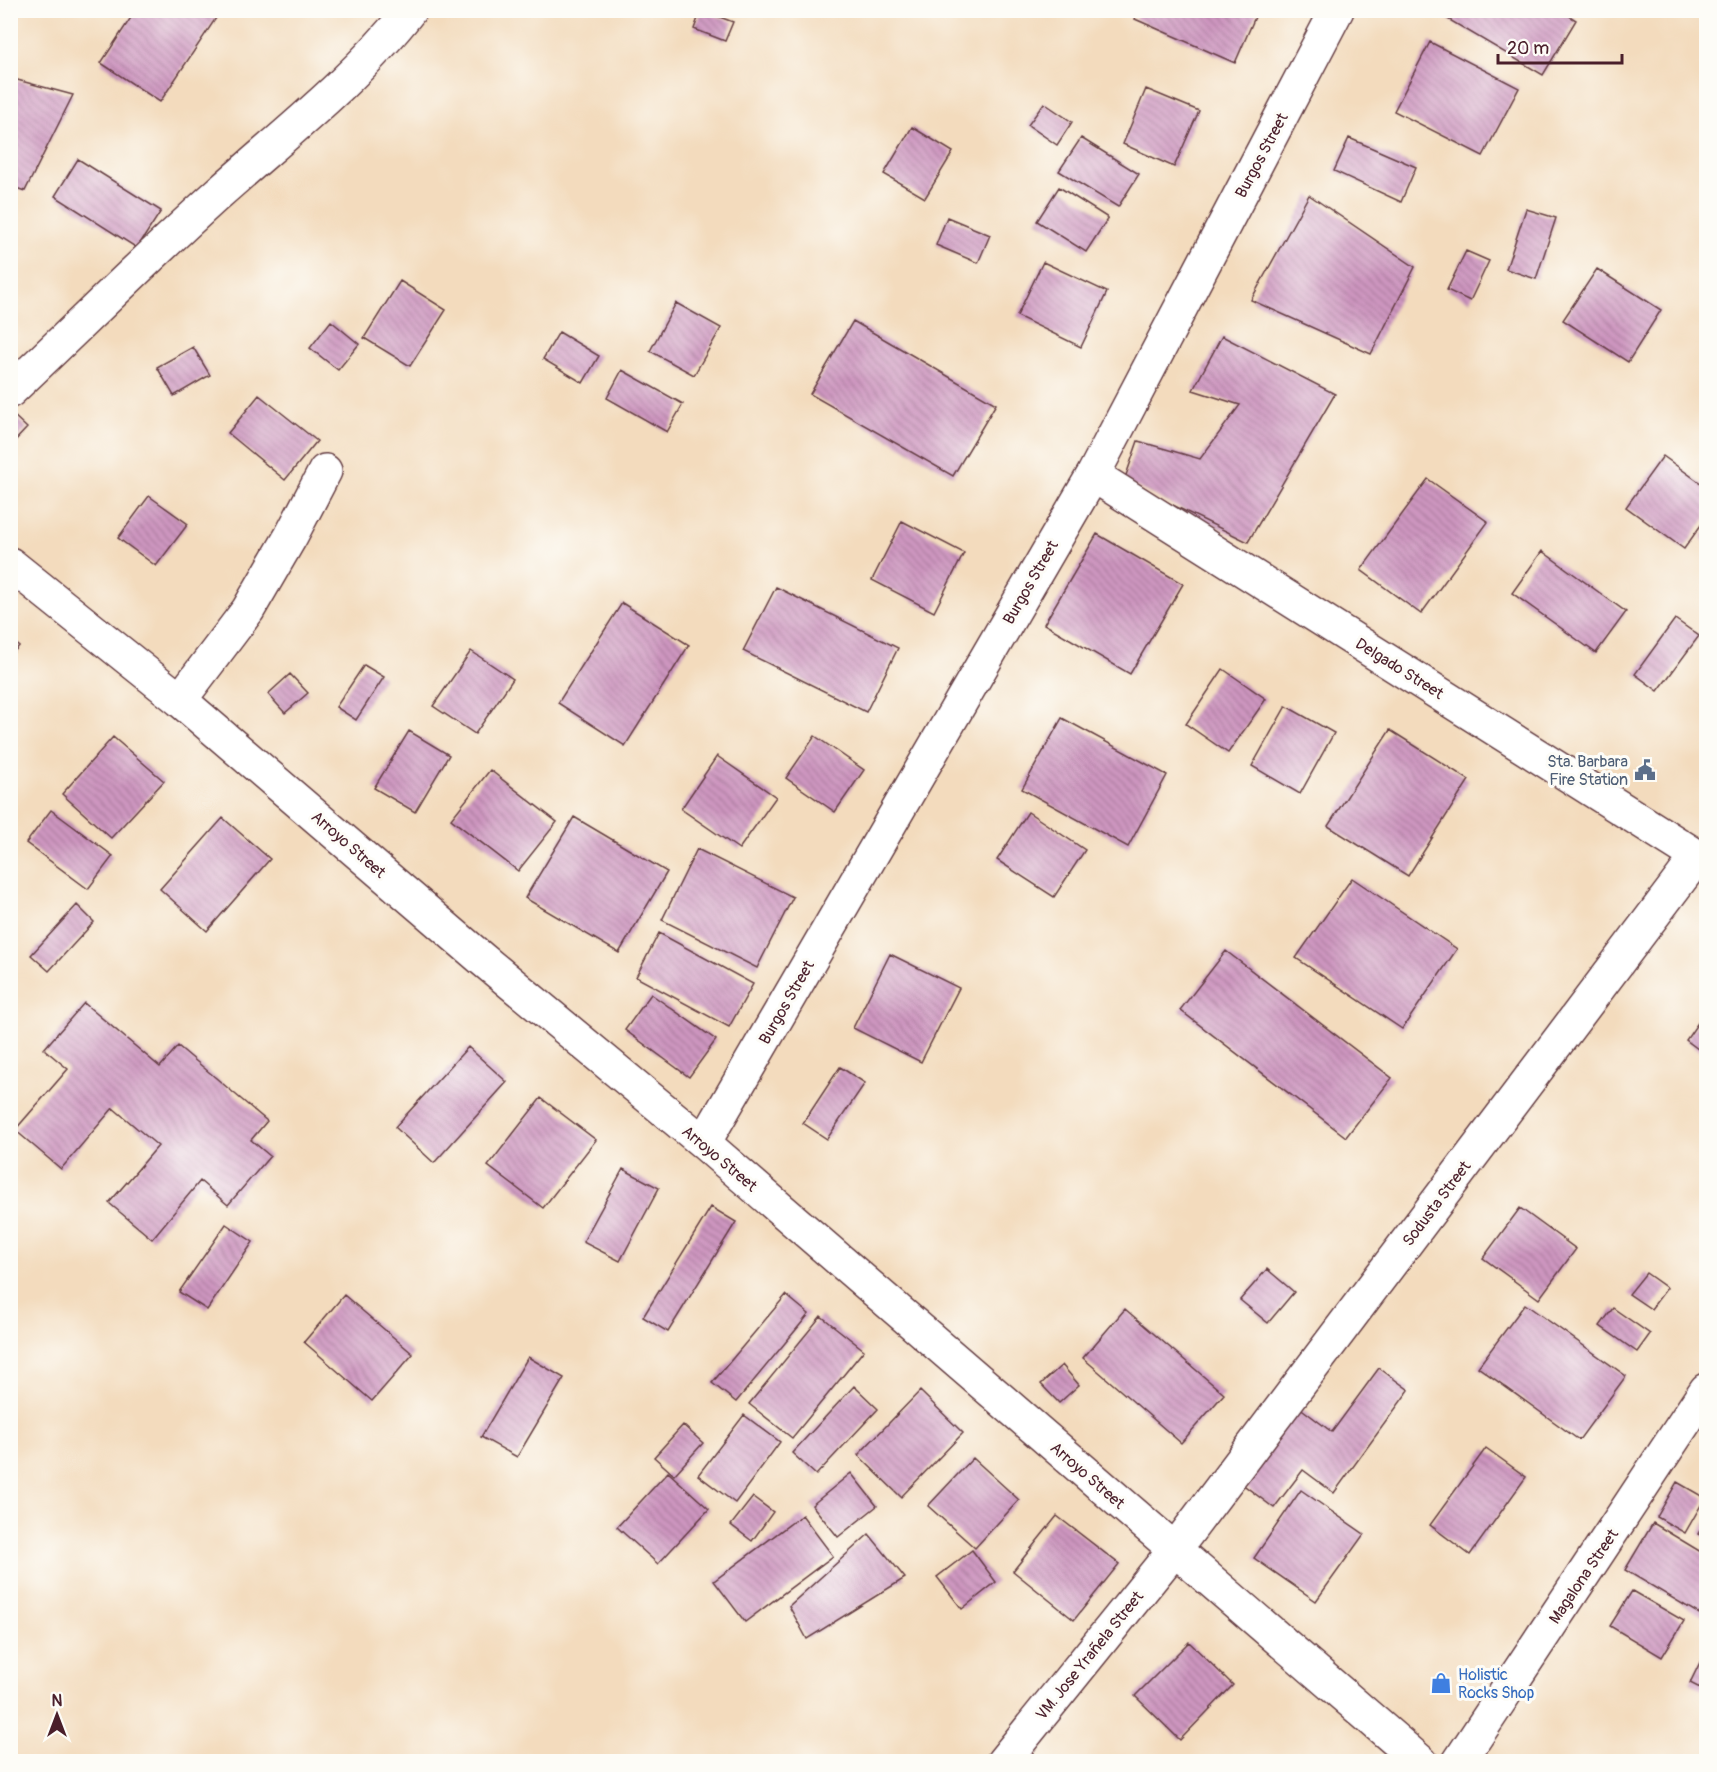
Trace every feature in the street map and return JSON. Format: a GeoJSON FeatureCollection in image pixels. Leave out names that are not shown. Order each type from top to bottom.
{"type":"FeatureCollection","features":[{"type":"Feature","properties":{"kind":"street"},"geometry":{"type":"LineString","coordinates":[[10,391],[182,226],[357,70],[391,35],[410,10]]}},
{"type":"Feature","properties":{"kind":"street","name":"Burgos Street"},"geometry":{"type":"LineString","coordinates":[[704,1143],[1093,475],[1337,10]]}},
{"type":"Feature","properties":{"kind":"street"},"geometry":{"type":"LineString","coordinates":[[180,700],[248,610],[325,471]]}},
{"type":"Feature","properties":{"kind":"street","name":"Delgado Street"},"geometry":{"type":"LineString","coordinates":[[1093,475],[1702,859]]}},
{"type":"Feature","properties":{"kind":"street","name":"Arroyo Street"},"geometry":{"type":"LineString","coordinates":[[10,564],[180,700],[482,959],[704,1143],[1421,1761]]}},
{"type":"Feature","properties":{"kind":"street","name":"Sodusta Street"},"geometry":{"type":"LineString","coordinates":[[1175,1549],[1702,859]]}},
{"type":"Feature","properties":{"kind":"street","name":"Magalona Street"},"geometry":{"type":"LineString","coordinates":[[1459,1761],[1707,1390]]}},
{"type":"Feature","properties":{"kind":"street","name":"VM. Jose Yrañela Street"},"geometry":{"type":"LineString","coordinates":[[1003,1761],[1175,1549]]}},
{"type":"Feature","properties":{"kind":"building"},"geometry":{"type":"Polygon","coordinates":[[[136,10],[211,10],[218,15],[160,102],[101,63],[136,10]]]}},
{"type":"Feature","properties":{"kind":"building"},"geometry":{"type":"Polygon","coordinates":[[[701,10],[733,22],[725,41],[694,29],[701,10]]]}},
{"type":"Feature","properties":{"kind":"building"},"geometry":{"type":"Polygon","coordinates":[[[1139,10],[1258,10],[1235,63],[1135,19],[1139,10]]]}},
{"type":"Feature","properties":{"kind":"building"},"geometry":{"type":"Polygon","coordinates":[[[1444,10],[1560,10],[1576,20],[1543,75],[1441,15],[1444,10]]]}},
{"type":"Feature","properties":{"kind":"building"},"geometry":{"type":"Polygon","coordinates":[[[1430,42],[1519,88],[1483,156],[1394,111],[1430,42]]]}},
{"type":"Feature","properties":{"kind":"building"},"geometry":{"type":"Polygon","coordinates":[[[10,78],[73,95],[25,191],[10,186],[10,78]]]}},
{"type":"Feature","properties":{"kind":"building"},"geometry":{"type":"Polygon","coordinates":[[[1146,89],[1199,111],[1174,167],[1123,144],[1146,89]]]}},
{"type":"Feature","properties":{"kind":"building"},"geometry":{"type":"Polygon","coordinates":[[[1044,103],[1072,122],[1057,145],[1028,125],[1044,103]]]}},
{"type":"Feature","properties":{"kind":"building"},"geometry":{"type":"Polygon","coordinates":[[[912,127],[953,152],[925,198],[884,174],[912,127]]]}},
{"type":"Feature","properties":{"kind":"building"},"geometry":{"type":"Polygon","coordinates":[[[1081,138],[1139,174],[1118,207],[1059,171],[1081,138]]]}},
{"type":"Feature","properties":{"kind":"building"},"geometry":{"type":"Polygon","coordinates":[[[1349,138],[1416,167],[1401,202],[1334,171],[1349,138]]]}},
{"type":"Feature","properties":{"kind":"building"},"geometry":{"type":"Polygon","coordinates":[[[78,159],[161,211],[137,248],[55,196],[78,159]]]}},
{"type":"Feature","properties":{"kind":"building"},"geometry":{"type":"Polygon","coordinates":[[[1059,187],[1108,218],[1086,252],[1037,221],[1059,187]]]}},
{"type":"Feature","properties":{"kind":"building"},"geometry":{"type":"Polygon","coordinates":[[[1309,195],[1415,267],[1371,354],[1251,300],[1309,195]]]}},
{"type":"Feature","properties":{"kind":"building"},"geometry":{"type":"Polygon","coordinates":[[[1526,209],[1556,218],[1536,279],[1506,269],[1526,209]]]}},
{"type":"Feature","properties":{"kind":"building"},"geometry":{"type":"Polygon","coordinates":[[[947,217],[990,235],[978,263],[936,245],[947,217]]]}},
{"type":"Feature","properties":{"kind":"building"},"geometry":{"type":"Polygon","coordinates":[[[1466,251],[1489,261],[1470,301],[1447,290],[1466,251]]]}},
{"type":"Feature","properties":{"kind":"building"},"geometry":{"type":"Polygon","coordinates":[[[1043,262],[1107,292],[1081,347],[1017,316],[1043,262]]]}},
{"type":"Feature","properties":{"kind":"building"},"geometry":{"type":"Polygon","coordinates":[[[1597,269],[1661,310],[1628,362],[1563,320],[1597,269]]]}},
{"type":"Feature","properties":{"kind":"building"},"geometry":{"type":"Polygon","coordinates":[[[400,281],[446,310],[410,366],[364,338],[400,281]]]}},
{"type":"Feature","properties":{"kind":"building"},"geometry":{"type":"Polygon","coordinates":[[[676,303],[721,328],[694,375],[650,351],[676,303]]]}},
{"type":"Feature","properties":{"kind":"building"},"geometry":{"type":"Polygon","coordinates":[[[331,321],[359,344],[338,370],[310,348],[331,321]]]}},
{"type":"Feature","properties":{"kind":"building"},"geometry":{"type":"Polygon","coordinates":[[[853,321],[996,404],[953,476],[810,394],[853,321]]]}},
{"type":"Feature","properties":{"kind":"building"},"geometry":{"type":"Polygon","coordinates":[[[559,332],[599,356],[583,383],[543,359],[559,332]]]}},
{"type":"Feature","properties":{"kind":"building"},"geometry":{"type":"Polygon","coordinates":[[[1222,336],[1335,394],[1248,542],[1124,481],[1138,441],[1200,459],[1240,405],[1193,390],[1222,336]]]}},
{"type":"Feature","properties":{"kind":"building"},"geometry":{"type":"Polygon","coordinates":[[[193,347],[210,375],[174,396],[157,367],[193,347]]]}},
{"type":"Feature","properties":{"kind":"building"},"geometry":{"type":"Polygon","coordinates":[[[622,370],[683,404],[667,432],[607,398],[622,370]]]}},
{"type":"Feature","properties":{"kind":"building"},"geometry":{"type":"Polygon","coordinates":[[[259,395],[317,441],[285,480],[228,433],[259,395]]]}},
{"type":"Feature","properties":{"kind":"building"},"geometry":{"type":"Polygon","coordinates":[[[10,412],[27,428],[10,446],[10,412]]]}},
{"type":"Feature","properties":{"kind":"building"},"geometry":{"type":"Polygon","coordinates":[[[1663,456],[1706,487],[1706,518],[1684,549],[1626,507],[1663,456]]]}},
{"type":"Feature","properties":{"kind":"building"},"geometry":{"type":"Polygon","coordinates":[[[1428,479],[1488,522],[1421,614],[1361,570],[1428,479]]]}},
{"type":"Feature","properties":{"kind":"building"},"geometry":{"type":"Polygon","coordinates":[[[149,496],[188,524],[156,566],[118,538],[149,496]]]}},
{"type":"Feature","properties":{"kind":"building"},"geometry":{"type":"Polygon","coordinates":[[[902,521],[964,553],[934,612],[872,580],[902,521]]]}},
{"type":"Feature","properties":{"kind":"building"},"geometry":{"type":"Polygon","coordinates":[[[1706,531],[1706,543],[1701,538],[1706,531]]]}},
{"type":"Feature","properties":{"kind":"building"},"geometry":{"type":"Polygon","coordinates":[[[1097,534],[1183,584],[1130,674],[1044,624],[1097,534]]]}},
{"type":"Feature","properties":{"kind":"building"},"geometry":{"type":"Polygon","coordinates":[[[1542,551],[1626,612],[1596,653],[1512,593],[1542,551]]]}},
{"type":"Feature","properties":{"kind":"building"},"geometry":{"type":"Polygon","coordinates":[[[776,587],[898,648],[866,712],[743,651],[776,587]]]}},
{"type":"Feature","properties":{"kind":"building"},"geometry":{"type":"Polygon","coordinates":[[[622,603],[689,645],[625,746],[558,703],[622,603]]]}},
{"type":"Feature","properties":{"kind":"building"},"geometry":{"type":"Polygon","coordinates":[[[1675,619],[1699,636],[1658,691],[1635,674],[1675,619]]]}},
{"type":"Feature","properties":{"kind":"building"},"geometry":{"type":"Polygon","coordinates":[[[10,639],[19,646],[10,656],[10,639]]]}},
{"type":"Feature","properties":{"kind":"building"},"geometry":{"type":"Polygon","coordinates":[[[471,651],[513,679],[475,734],[433,706],[471,651]]]}},
{"type":"Feature","properties":{"kind":"building"},"geometry":{"type":"Polygon","coordinates":[[[364,665],[384,677],[356,720],[336,707],[364,665]]]}},
{"type":"Feature","properties":{"kind":"building"},"geometry":{"type":"Polygon","coordinates":[[[1223,669],[1266,699],[1228,753],[1186,724],[1223,669]]]}},
{"type":"Feature","properties":{"kind":"building"},"geometry":{"type":"Polygon","coordinates":[[[290,674],[308,693],[285,713],[268,694],[290,674]]]}},
{"type":"Feature","properties":{"kind":"building"},"geometry":{"type":"Polygon","coordinates":[[[1286,706],[1334,733],[1300,794],[1252,766],[1286,706]]]}},
{"type":"Feature","properties":{"kind":"building"},"geometry":{"type":"Polygon","coordinates":[[[1062,718],[1167,775],[1128,847],[1022,789],[1062,718]]]}},
{"type":"Feature","properties":{"kind":"building"},"geometry":{"type":"Polygon","coordinates":[[[1390,730],[1469,780],[1408,876],[1328,826],[1390,730]]]}},
{"type":"Feature","properties":{"kind":"building"},"geometry":{"type":"Polygon","coordinates":[[[409,731],[449,755],[415,812],[374,788],[409,731]]]}},
{"type":"Feature","properties":{"kind":"building"},"geometry":{"type":"Polygon","coordinates":[[[815,736],[864,770],[835,812],[786,778],[815,736]]]}},
{"type":"Feature","properties":{"kind":"building"},"geometry":{"type":"Polygon","coordinates":[[[113,737],[164,781],[111,838],[62,794],[113,737]]]}},
{"type":"Feature","properties":{"kind":"building"},"geometry":{"type":"Polygon","coordinates":[[[717,756],[776,797],[739,849],[681,809],[717,756]]]}},
{"type":"Feature","properties":{"kind":"building"},"geometry":{"type":"Polygon","coordinates":[[[490,770],[557,822],[518,871],[451,819],[490,770]]]}},
{"type":"Feature","properties":{"kind":"building"},"geometry":{"type":"Polygon","coordinates":[[[51,810],[113,856],[88,889],[26,843],[51,810]]]}},
{"type":"Feature","properties":{"kind":"building"},"geometry":{"type":"Polygon","coordinates":[[[1028,812],[1085,850],[1054,897],[997,860],[1028,812]]]}},
{"type":"Feature","properties":{"kind":"building"},"geometry":{"type":"Polygon","coordinates":[[[574,817],[667,872],[619,953],[525,898],[574,817]]]}},
{"type":"Feature","properties":{"kind":"building"},"geometry":{"type":"Polygon","coordinates":[[[223,818],[270,859],[207,931],[160,889],[223,818]]]}},
{"type":"Feature","properties":{"kind":"building"},"geometry":{"type":"Polygon","coordinates":[[[697,849],[793,897],[757,968],[662,920],[697,849]]]}},
{"type":"Feature","properties":{"kind":"building"},"geometry":{"type":"Polygon","coordinates":[[[1352,878],[1457,949],[1402,1029],[1296,958],[1352,878]]]}},
{"type":"Feature","properties":{"kind":"building"},"geometry":{"type":"Polygon","coordinates":[[[77,905],[94,922],[49,971],[31,955],[77,905]]]}},
{"type":"Feature","properties":{"kind":"building"},"geometry":{"type":"Polygon","coordinates":[[[659,933],[753,984],[729,1027],[636,977],[659,933]]]}},
{"type":"Feature","properties":{"kind":"building"},"geometry":{"type":"Polygon","coordinates":[[[1226,951],[1392,1078],[1346,1137],[1180,1010],[1226,951]]]}},
{"type":"Feature","properties":{"kind":"building"},"geometry":{"type":"Polygon","coordinates":[[[890,954],[959,988],[921,1062],[853,1028],[890,954]]]}},
{"type":"Feature","properties":{"kind":"building"},"geometry":{"type":"Polygon","coordinates":[[[651,994],[716,1040],[689,1077],[625,1030],[651,994]]]}},
{"type":"Feature","properties":{"kind":"building"},"geometry":{"type":"Polygon","coordinates":[[[84,1003],[160,1067],[178,1046],[267,1121],[251,1140],[270,1156],[228,1205],[200,1181],[152,1239],[109,1203],[158,1146],[113,1108],[61,1169],[15,1130],[68,1069],[44,1049],[84,1003]]]}},
{"type":"Feature","properties":{"kind":"building"},"geometry":{"type":"Polygon","coordinates":[[[1706,1011],[1706,1055],[1686,1040],[1706,1011]]]}},
{"type":"Feature","properties":{"kind":"building"},"geometry":{"type":"Polygon","coordinates":[[[468,1047],[507,1082],[434,1163],[395,1127],[468,1047]]]}},
{"type":"Feature","properties":{"kind":"building"},"geometry":{"type":"Polygon","coordinates":[[[840,1067],[865,1083],[827,1139],[803,1123],[840,1067]]]}},
{"type":"Feature","properties":{"kind":"building"},"geometry":{"type":"Polygon","coordinates":[[[541,1098],[596,1140],[543,1208],[488,1166],[541,1098]]]}},
{"type":"Feature","properties":{"kind":"building"},"geometry":{"type":"Polygon","coordinates":[[[623,1169],[659,1188],[620,1261],[583,1242],[623,1169]]]}},
{"type":"Feature","properties":{"kind":"building"},"geometry":{"type":"Polygon","coordinates":[[[711,1207],[736,1222],[668,1332],[643,1317],[711,1207]]]}},
{"type":"Feature","properties":{"kind":"building"},"geometry":{"type":"Polygon","coordinates":[[[1520,1208],[1576,1249],[1539,1299],[1483,1258],[1520,1208]]]}},
{"type":"Feature","properties":{"kind":"building"},"geometry":{"type":"Polygon","coordinates":[[[226,1224],[253,1242],[207,1310],[179,1292],[226,1224]]]}},
{"type":"Feature","properties":{"kind":"building"},"geometry":{"type":"Polygon","coordinates":[[[1267,1269],[1294,1292],[1268,1323],[1240,1300],[1267,1269]]]}},
{"type":"Feature","properties":{"kind":"building"},"geometry":{"type":"Polygon","coordinates":[[[1646,1273],[1667,1288],[1651,1309],[1629,1294],[1646,1273]]]}},
{"type":"Feature","properties":{"kind":"building"},"geometry":{"type":"Polygon","coordinates":[[[344,1295],[413,1354],[372,1401],[304,1342],[344,1295]]]}},
{"type":"Feature","properties":{"kind":"building"},"geometry":{"type":"Polygon","coordinates":[[[786,1295],[809,1314],[736,1402],[712,1383],[786,1295]]]}},
{"type":"Feature","properties":{"kind":"building"},"geometry":{"type":"Polygon","coordinates":[[[1525,1304],[1626,1376],[1579,1440],[1478,1367],[1525,1304]]]}},
{"type":"Feature","properties":{"kind":"building"},"geometry":{"type":"Polygon","coordinates":[[[1613,1308],[1650,1334],[1637,1352],[1600,1326],[1613,1308]]]}},
{"type":"Feature","properties":{"kind":"building"},"geometry":{"type":"Polygon","coordinates":[[[1125,1309],[1224,1394],[1181,1443],[1083,1358],[1125,1309]]]}},
{"type":"Feature","properties":{"kind":"building"},"geometry":{"type":"Polygon","coordinates":[[[821,1316],[864,1350],[792,1438],[749,1404],[821,1316]]]}},
{"type":"Feature","properties":{"kind":"building"},"geometry":{"type":"Polygon","coordinates":[[[528,1357],[564,1378],[517,1457],[481,1437],[528,1357]]]}},
{"type":"Feature","properties":{"kind":"building"},"geometry":{"type":"Polygon","coordinates":[[[1062,1365],[1079,1385],[1059,1403],[1041,1384],[1062,1365]]]}},
{"type":"Feature","properties":{"kind":"building"},"geometry":{"type":"Polygon","coordinates":[[[1379,1368],[1409,1390],[1334,1493],[1303,1470],[1274,1508],[1241,1483],[1299,1407],[1332,1432],[1379,1368]]]}},
{"type":"Feature","properties":{"kind":"building"},"geometry":{"type":"Polygon","coordinates":[[[854,1386],[878,1409],[816,1475],[792,1453],[854,1386]]]}},
{"type":"Feature","properties":{"kind":"building"},"geometry":{"type":"Polygon","coordinates":[[[920,1391],[963,1433],[901,1497],[858,1455],[920,1391]]]}},
{"type":"Feature","properties":{"kind":"building"},"geometry":{"type":"Polygon","coordinates":[[[744,1415],[780,1442],[735,1503],[698,1475],[744,1415]]]}},
{"type":"Feature","properties":{"kind":"building"},"geometry":{"type":"Polygon","coordinates":[[[683,1425],[703,1443],[674,1475],[654,1457],[683,1425]]]}},
{"type":"Feature","properties":{"kind":"building"},"geometry":{"type":"Polygon","coordinates":[[[1486,1448],[1526,1477],[1470,1555],[1430,1525],[1486,1448]]]}},
{"type":"Feature","properties":{"kind":"building"},"geometry":{"type":"Polygon","coordinates":[[[973,1458],[1019,1500],[975,1548],[928,1506],[973,1458]]]}},
{"type":"Feature","properties":{"kind":"building"},"geometry":{"type":"Polygon","coordinates":[[[668,1472],[709,1509],[658,1564],[617,1527],[668,1472]]]}},
{"type":"Feature","properties":{"kind":"building"},"geometry":{"type":"Polygon","coordinates":[[[851,1473],[877,1506],[838,1537],[812,1505],[851,1473]]]}},
{"type":"Feature","properties":{"kind":"building"},"geometry":{"type":"Polygon","coordinates":[[[1677,1482],[1705,1498],[1685,1533],[1657,1517],[1677,1482]]]}},
{"type":"Feature","properties":{"kind":"building"},"geometry":{"type":"Polygon","coordinates":[[[1301,1490],[1364,1534],[1316,1601],[1254,1558],[1301,1490]]]}},
{"type":"Feature","properties":{"kind":"building"},"geometry":{"type":"Polygon","coordinates":[[[753,1497],[773,1512],[752,1541],[731,1525],[753,1497]]]}},
{"type":"Feature","properties":{"kind":"building"},"geometry":{"type":"Polygon","coordinates":[[[802,1515],[833,1556],[745,1622],[714,1581],[802,1515]]]}},
{"type":"Feature","properties":{"kind":"building"},"geometry":{"type":"Polygon","coordinates":[[[1057,1516],[1119,1564],[1074,1620],[1013,1571],[1057,1516]]]}},
{"type":"Feature","properties":{"kind":"building"},"geometry":{"type":"Polygon","coordinates":[[[1706,1521],[1706,1538],[1699,1534],[1706,1521]]]}},
{"type":"Feature","properties":{"kind":"building"},"geometry":{"type":"Polygon","coordinates":[[[1653,1523],[1706,1555],[1706,1618],[1625,1570],[1653,1523]]]}},
{"type":"Feature","properties":{"kind":"building"},"geometry":{"type":"Polygon","coordinates":[[[869,1534],[905,1578],[807,1639],[789,1606],[869,1534]]]}},
{"type":"Feature","properties":{"kind":"building"},"geometry":{"type":"Polygon","coordinates":[[[972,1550],[996,1582],[962,1609],[937,1577],[972,1550]]]}},
{"type":"Feature","properties":{"kind":"building"},"geometry":{"type":"Polygon","coordinates":[[[1632,1591],[1684,1621],[1662,1657],[1610,1626],[1632,1591]]]}},
{"type":"Feature","properties":{"kind":"building"},"geometry":{"type":"Polygon","coordinates":[[[1189,1642],[1233,1685],[1180,1740],[1135,1696],[1189,1642]]]}},
{"type":"Feature","properties":{"kind":"building"},"geometry":{"type":"Polygon","coordinates":[[[1706,1650],[1706,1691],[1690,1683],[1706,1650]]]}},
{"type":"Feature","properties":{"kind":"place","name":"Sta. Barbara Fire Station"},"geometry":{"type":"Point","coordinates":[1645,770]}},
{"type":"Feature","properties":{"kind":"place","name":"Holistic Rocks Shop"},"geometry":{"type":"Point","coordinates":[1441,1683]}}]}
